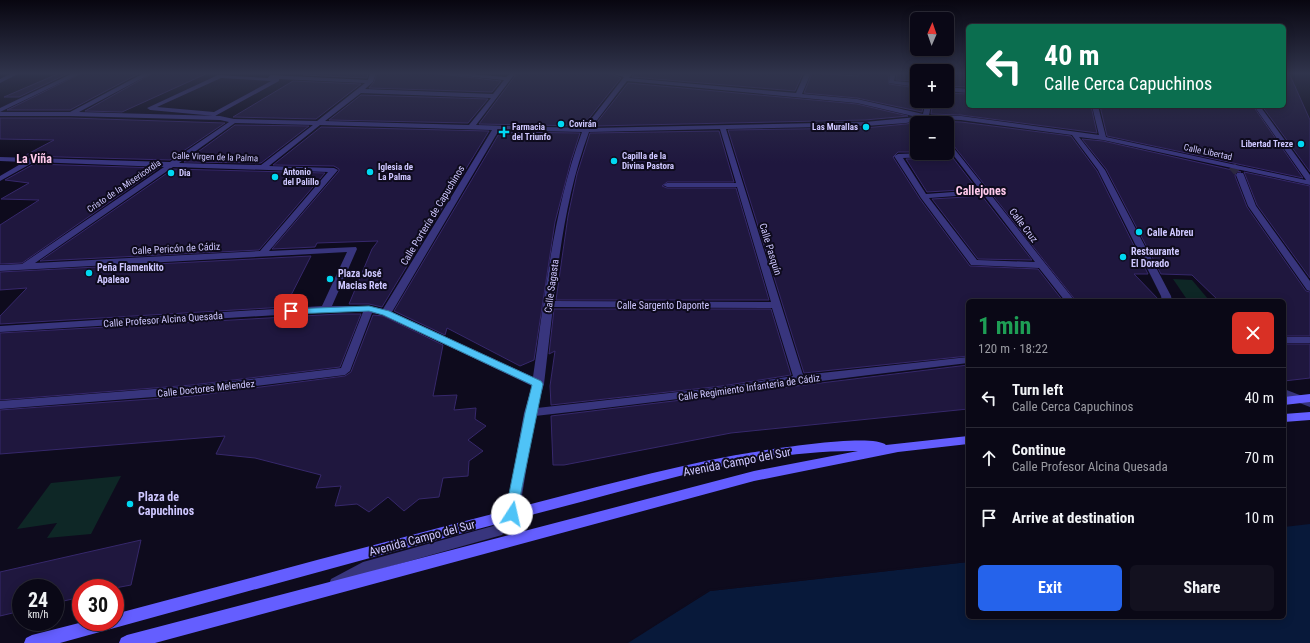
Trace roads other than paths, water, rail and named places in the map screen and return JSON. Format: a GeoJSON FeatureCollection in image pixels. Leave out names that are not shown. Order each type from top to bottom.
{"type":"FeatureCollection","features":[{"type":"Feature","properties":{"kind":"street"},"geometry":{"type":"LineString","coordinates":[[0,110],[15,103]]}},
{"type":"Feature","properties":{"kind":"street"},"geometry":{"type":"LineString","coordinates":[[70,114],[91,103]]}},
{"type":"Feature","properties":{"kind":"street"},"geometry":{"type":"LineString","coordinates":[[127,116],[152,103]]}},
{"type":"Feature","properties":{"kind":"street"},"geometry":{"type":"LineString","coordinates":[[150,108],[161,103]]}},
{"type":"Feature","properties":{"kind":"street"},"geometry":{"type":"LineString","coordinates":[[150,108],[216,114],[236,103]]}},
{"type":"Feature","properties":{"kind":"street"},"geometry":{"type":"LineString","coordinates":[[220,118],[247,103]]}},
{"type":"Feature","properties":{"kind":"street"},"geometry":{"type":"LineString","coordinates":[[263,167],[344,103]]}},
{"type":"Feature","properties":{"kind":"street"},"geometry":{"type":"LineString","coordinates":[[471,127],[490,103]]}},
{"type":"Feature","properties":{"kind":"street","name":"Calle Sagasta"},"geometry":{"type":"LineString","coordinates":[[512,514],[530,413],[538,384],[555,253],[574,163],[586,130],[606,103]]}},
{"type":"Feature","properties":{"kind":"street"},"geometry":{"type":"LineString","coordinates":[[866,103],[922,116]]}},
{"type":"Feature","properties":{"kind":"street"},"geometry":{"type":"LineString","coordinates":[[1096,108],[1103,138]]}},
{"type":"Feature","properties":{"kind":"street","name":"Calle Libertad"},"geometry":{"type":"LineString","coordinates":[[1258,108],[1310,182]]}},
{"type":"Feature","properties":{"kind":"street"},"geometry":{"type":"LineString","coordinates":[[0,114],[70,114],[220,118],[234,121],[586,130],[865,124],[910,120]]}},
{"type":"Feature","properties":{"kind":"street","name":"Calle Libertad"},"geometry":{"type":"LineString","coordinates":[[954,118],[1103,138],[1310,182]]}},
{"type":"Feature","properties":{"kind":"street","name":"Cristo de la Misericordia"},"geometry":{"type":"LineString","coordinates":[[24,267],[234,121]]}},
{"type":"Feature","properties":{"kind":"street","name":"Calle Pasquín"},"geometry":{"type":"LineString","coordinates":[[722,126],[799,379]]}},
{"type":"Feature","properties":{"kind":"street","name":"Calle Portería de Capuchinos"},"geometry":{"type":"LineString","coordinates":[[386,313],[497,127]]}},
{"type":"Feature","properties":{"kind":"street"},"geometry":{"type":"LineString","coordinates":[[1074,134],[1101,170],[1166,299]]}},
{"type":"Feature","properties":{"kind":"street"},"geometry":{"type":"LineString","coordinates":[[955,154],[898,156],[924,196],[974,263],[1041,265]]}},
{"type":"Feature","properties":{"kind":"street","name":"Calle Cruz"},"geometry":{"type":"LineString","coordinates":[[955,154],[1068,299]]}},
{"type":"Feature","properties":{"kind":"street","name":"Calle Virgen de la Palma"},"geometry":{"type":"LineString","coordinates":[[0,159],[334,170],[262,254]]}},
{"type":"Feature","properties":{"kind":"street"},"geometry":{"type":"LineString","coordinates":[[0,179],[33,160]]}},
{"type":"Feature","properties":{"kind":"street"},"geometry":{"type":"LineString","coordinates":[[1240,175],[1252,206],[1310,288]]}},
{"type":"Feature","properties":{"kind":"street"},"geometry":{"type":"LineString","coordinates":[[667,185],[740,185]]}},
{"type":"Feature","properties":{"kind":"street"},"geometry":{"type":"LineString","coordinates":[[924,196],[986,192]]}},
{"type":"Feature","properties":{"kind":"street","name":"Calle Pericón de Cádiz"},"geometry":{"type":"LineString","coordinates":[[0,268],[354,249],[326,309]]}},
{"type":"Feature","properties":{"kind":"street","name":"Calle Sargento Daponte"},"geometry":{"type":"LineString","coordinates":[[548,304],[777,305]]}},
{"type":"Feature","properties":{"kind":"street","name":"Calle Profesor Alcina Quesada"},"geometry":{"type":"LineString","coordinates":[[0,329],[326,309],[369,309],[386,313],[538,384]]}},
{"type":"Feature","properties":{"kind":"street","name":"Calle Doctores Melendez"},"geometry":{"type":"LineString","coordinates":[[0,406],[192,390],[344,371],[369,309]]}},
{"type":"Feature","properties":{"kind":"street"},"geometry":{"type":"LineString","coordinates":[[1286,340],[1310,340]]}},
{"type":"Feature","properties":{"kind":"street","name":"Calle Regimiento Infanteria de Cádiz"},"geometry":{"type":"LineString","coordinates":[[530,413],[722,392],[799,379],[966,360]]}},
{"type":"Feature","properties":{"kind":"street"},"geometry":{"type":"LineString","coordinates":[[1286,394],[1310,403]]}},
{"type":"Feature","properties":{"kind":"street"},"geometry":{"type":"LineString","coordinates":[[1286,401],[1310,398]]}},
{"type":"Feature","properties":{"kind":"street"},"geometry":{"type":"LineString","coordinates":[[1286,418],[1310,416]]}},
{"type":"Feature","properties":{"kind":"street","name":"Avenida Campo del Sur"},"geometry":{"type":"LineString","coordinates":[[127,643],[754,476],[898,447],[966,440]]}},
{"type":"Feature","properties":{"kind":"street","name":"Avenida Campo del Sur"},"geometry":{"type":"LineString","coordinates":[[124,619],[512,514],[744,458],[852,445],[898,447]]}},
{"type":"Feature","properties":{"kind":"street"},"geometry":{"type":"LineString","coordinates":[[327,590],[363,568],[497,531],[512,514]]}},
{"type":"Feature","properties":{"kind":"street"},"geometry":{"type":"LineString","coordinates":[[32,643],[77,631]]}},
{"type":"Feature","properties":{"kind":"water"},"geometry":{"type":"Polygon","coordinates":[[[1310,524],[1310,643],[628,643],[710,591],[966,562],[966,619],[1286,619],[1286,527],[1310,524]]]}},
{"type":"Feature","properties":{"kind":"tunnel"},"geometry":{"type":"LineString","coordinates":[[1232,166],[1240,175]]}},
{"type":"Feature","properties":{"kind":"place","name":"Covirán"},"geometry":{"type":"Point","coordinates":[561,124]}},
{"type":"Feature","properties":{"kind":"place","name":"Las Murallas"},"geometry":{"type":"Point","coordinates":[866,127]}},
{"type":"Feature","properties":{"kind":"place","name":"Farmacia del Triunfo"},"geometry":{"type":"Point","coordinates":[504,132]}},
{"type":"Feature","properties":{"kind":"place","name":"Libertad Treze"},"geometry":{"type":"Point","coordinates":[1301,144]}},
{"type":"Feature","properties":{"kind":"place","name":"Capilla de la Divina Pastora"},"geometry":{"type":"Point","coordinates":[614,161]}},
{"type":"Feature","properties":{"kind":"place","name":"Iglesia de La Palma"},"geometry":{"type":"Point","coordinates":[370,172]}},
{"type":"Feature","properties":{"kind":"place","name":"Dia"},"geometry":{"type":"Point","coordinates":[171,173]}},
{"type":"Feature","properties":{"kind":"place","name":"Antonio del Palillo"},"geometry":{"type":"Point","coordinates":[275,177]}},
{"type":"Feature","properties":{"kind":"place","name":"Calle Abreu"},"geometry":{"type":"Point","coordinates":[1139,232]}},
{"type":"Feature","properties":{"kind":"place","name":"Restaurante El Dorado"},"geometry":{"type":"Point","coordinates":[1123,257]}},
{"type":"Feature","properties":{"kind":"place","name":"Peña Flamenkito Apaleao"},"geometry":{"type":"Point","coordinates":[89,273]}},
{"type":"Feature","properties":{"kind":"place","name":"Plaza José Macias Rete"},"geometry":{"type":"Point","coordinates":[330,279]}},
{"type":"Feature","properties":{"kind":"place","name":"Plaza de Capuchinos"},"geometry":{"type":"Point","coordinates":[130,504]}},
{"type":"Feature","properties":{"kind":"district","name":"La Viña"},"geometry":{"type":"Point","coordinates":[34,159]}},
{"type":"Feature","properties":{"kind":"district","name":"Callejones"},"geometry":{"type":"Point","coordinates":[981,191]}}]}
